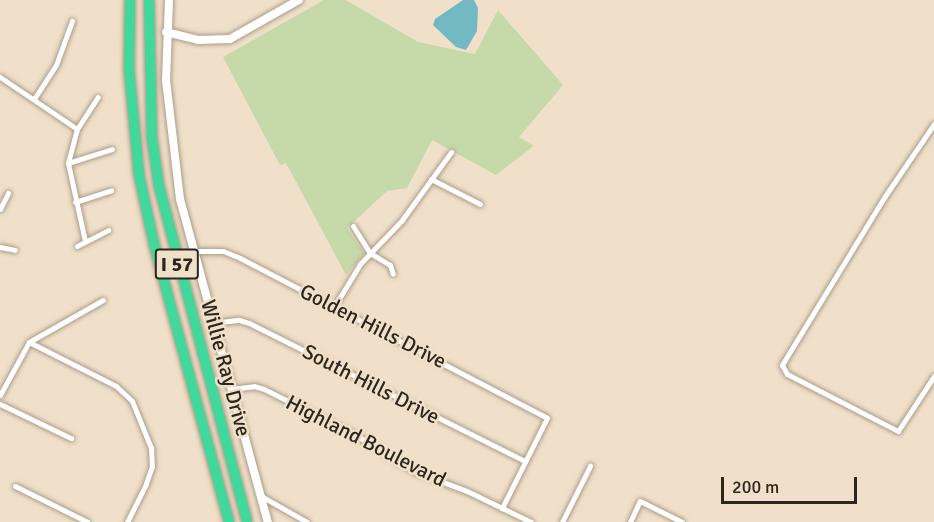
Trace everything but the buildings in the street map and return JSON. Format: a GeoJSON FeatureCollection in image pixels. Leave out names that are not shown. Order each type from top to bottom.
{"type":"FeatureCollection","features":[{"type":"Feature","properties":{"kind":"highway","name":"I 57"},"geometry":{"type":"LineString","coordinates":[[130,0],[129,69],[139,175],[229,522]]}},
{"type":"Feature","properties":{"kind":"highway","name":"I 57"},"geometry":{"type":"LineString","coordinates":[[149,0],[152,138],[159,186],[247,522]]}},
{"type":"Feature","properties":{"kind":"street","name":"Willie Ray Drive"},"geometry":{"type":"LineString","coordinates":[[169,0],[166,32],[170,136],[180,199],[268,522]]}},
{"type":"Feature","properties":{"kind":"street"},"geometry":{"type":"LineString","coordinates":[[166,32],[198,40],[230,39],[299,0]]}},
{"type":"Feature","properties":{"kind":"street"},"geometry":{"type":"LineString","coordinates":[[34,99],[56,65],[72,21]]}},
{"type":"Feature","properties":{"kind":"street"},"geometry":{"type":"LineString","coordinates":[[0,78],[77,129]]}},
{"type":"Feature","properties":{"kind":"street"},"geometry":{"type":"LineString","coordinates":[[86,241],[75,202],[68,163],[77,129],[98,97]]}},
{"type":"Feature","properties":{"kind":"street"},"geometry":{"type":"LineString","coordinates":[[934,124],[885,196],[782,365],[787,374],[898,431],[934,376]]}},
{"type":"Feature","properties":{"kind":"street"},"geometry":{"type":"LineString","coordinates":[[68,163],[112,149]]}},
{"type":"Feature","properties":{"kind":"street"},"geometry":{"type":"LineString","coordinates":[[334,307],[370,253],[402,220],[451,152]]}},
{"type":"Feature","properties":{"kind":"street"},"geometry":{"type":"LineString","coordinates":[[431,179],[480,204]]}},
{"type":"Feature","properties":{"kind":"street"},"geometry":{"type":"LineString","coordinates":[[75,202],[111,190]]}},
{"type":"Feature","properties":{"kind":"street"},"geometry":{"type":"LineString","coordinates":[[0,209],[8,193]]}},
{"type":"Feature","properties":{"kind":"street"},"geometry":{"type":"LineString","coordinates":[[353,226],[370,253],[390,265],[393,274]]}},
{"type":"Feature","properties":{"kind":"street"},"geometry":{"type":"LineString","coordinates":[[77,246],[108,230]]}},
{"type":"Feature","properties":{"kind":"street"},"geometry":{"type":"LineString","coordinates":[[0,247],[15,250]]}},
{"type":"Feature","properties":{"kind":"street","name":"Golden Hills Drive"},"geometry":{"type":"LineString","coordinates":[[194,251],[223,251],[547,417],[525,461]]}},
{"type":"Feature","properties":{"kind":"street"},"geometry":{"type":"LineString","coordinates":[[0,395],[29,342],[102,300]]}},
{"type":"Feature","properties":{"kind":"street","name":"South Hills Drive"},"geometry":{"type":"LineString","coordinates":[[213,324],[239,320],[249,323],[525,461]]}},
{"type":"Feature","properties":{"kind":"street"},"geometry":{"type":"LineString","coordinates":[[29,342],[116,386],[132,401],[151,448],[152,466],[127,522]]}},
{"type":"Feature","properties":{"kind":"street","name":"Highland Boulevard"},"geometry":{"type":"LineString","coordinates":[[231,389],[254,386],[264,389],[354,434],[416,472],[531,522]]}},
{"type":"Feature","properties":{"kind":"street"},"geometry":{"type":"LineString","coordinates":[[0,404],[71,438]]}},
{"type":"Feature","properties":{"kind":"street"},"geometry":{"type":"LineString","coordinates":[[502,508],[525,461]]}},
{"type":"Feature","properties":{"kind":"street"},"geometry":{"type":"LineString","coordinates":[[562,522],[590,466]]}},
{"type":"Feature","properties":{"kind":"street"},"geometry":{"type":"LineString","coordinates":[[15,486],[88,522]]}},
{"type":"Feature","properties":{"kind":"street"},"geometry":{"type":"LineString","coordinates":[[261,496],[307,522]]}},
{"type":"Feature","properties":{"kind":"street"},"geometry":{"type":"LineString","coordinates":[[630,522],[640,501],[682,522]]}},
{"type":"Feature","properties":{"kind":"green space"},"geometry":{"type":"Polygon","coordinates":[[[324,0],[346,0],[418,42],[475,54],[498,10],[563,85],[519,137],[534,146],[496,175],[432,140],[407,188],[387,191],[347,228],[364,253],[346,275],[286,163],[280,165],[223,57],[324,0]]]}},
{"type":"Feature","properties":{"kind":"water"},"geometry":{"type":"Polygon","coordinates":[[[463,0],[474,0],[478,8],[477,31],[466,50],[456,47],[433,25],[435,19],[463,0]]]}}]}
